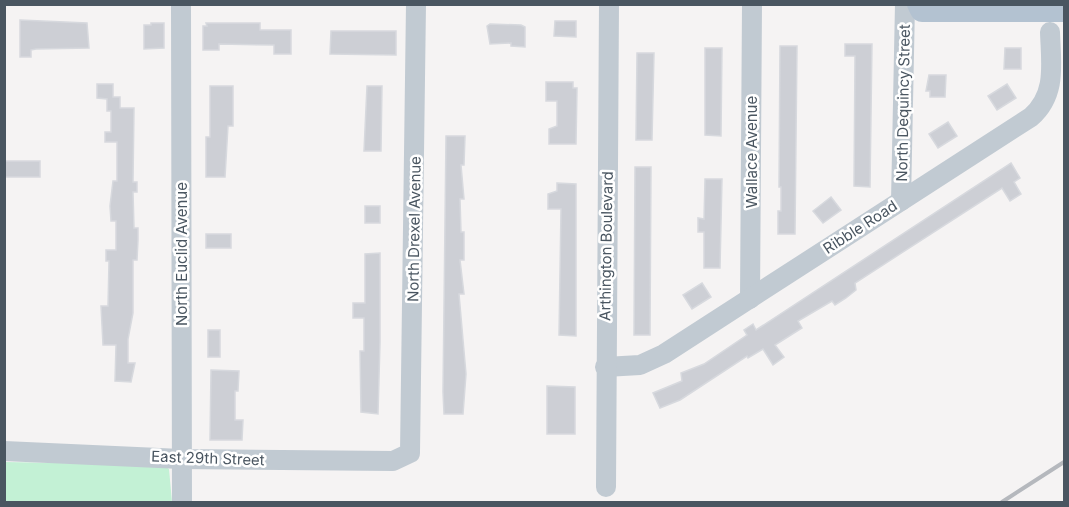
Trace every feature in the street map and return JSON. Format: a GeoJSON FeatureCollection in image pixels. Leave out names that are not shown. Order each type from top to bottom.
{"type":"FeatureCollection","features":[{"type":"Feature","properties":{"kind":"main road"},"geometry":{"type":"LineString","coordinates":[[919,4],[922,10],[1065,10]]}},
{"type":"Feature","properties":{"kind":"street","name":"North Euclid Avenue"},"geometry":{"type":"LineString","coordinates":[[181,4],[182,502]]}},
{"type":"Feature","properties":{"kind":"street","name":"North Drexel Avenue"},"geometry":{"type":"LineString","coordinates":[[410,453],[416,4]]}},
{"type":"Feature","properties":{"kind":"street","name":"Arthington Boulevard"},"geometry":{"type":"LineString","coordinates":[[606,487],[609,4]]}},
{"type":"Feature","properties":{"kind":"street","name":"Wallace Avenue"},"geometry":{"type":"LineString","coordinates":[[750,299],[752,4]]}},
{"type":"Feature","properties":{"kind":"street","name":"North Dequincy Street"},"geometry":{"type":"LineString","coordinates":[[901,201],[904,4]]}},
{"type":"Feature","properties":{"kind":"street","name":"Ribble Road"},"geometry":{"type":"LineString","coordinates":[[605,367],[631,366],[652,360],[1031,117],[1041,107],[1051,85],[1050,32]]}},
{"type":"Feature","properties":{"kind":"street","name":"East 29th Street"},"geometry":{"type":"LineString","coordinates":[[4,451],[181,459],[393,461],[410,453]]}},
{"type":"Feature","properties":{"kind":"green space"},"geometry":{"type":"Polygon","coordinates":[[[5,462],[162,465],[169,469],[172,502],[5,502],[5,462]]]}},
{"type":"Feature","properties":{"kind":"building"},"geometry":{"type":"Polygon","coordinates":[[[20,20],[87,23],[89,48],[36,49],[31,50],[31,57],[20,57],[20,20]]]}},
{"type":"Feature","properties":{"kind":"building"},"geometry":{"type":"Polygon","coordinates":[[[555,21],[576,21],[576,37],[554,36],[555,21]]]}},
{"type":"Feature","properties":{"kind":"building"},"geometry":{"type":"Polygon","coordinates":[[[151,23],[164,23],[164,48],[144,49],[144,25],[151,25],[151,23]]]}},
{"type":"Feature","properties":{"kind":"building"},"geometry":{"type":"Polygon","coordinates":[[[206,23],[260,23],[260,30],[291,30],[291,54],[274,54],[274,45],[219,44],[219,50],[203,50],[203,26],[207,26],[206,23]]]}},
{"type":"Feature","properties":{"kind":"building"},"geometry":{"type":"Polygon","coordinates":[[[490,24],[525,27],[525,47],[511,46],[511,43],[490,44],[487,26],[490,24]]]}},
{"type":"Feature","properties":{"kind":"building"},"geometry":{"type":"Polygon","coordinates":[[[331,31],[396,31],[396,55],[330,54],[331,31]]]}},
{"type":"Feature","properties":{"kind":"building"},"geometry":{"type":"Polygon","coordinates":[[[845,44],[872,44],[870,187],[854,186],[855,56],[845,56],[845,44]]]}},
{"type":"Feature","properties":{"kind":"building"},"geometry":{"type":"Polygon","coordinates":[[[780,46],[797,46],[795,234],[778,234],[778,211],[781,211],[781,187],[779,187],[780,46]]]}},
{"type":"Feature","properties":{"kind":"building"},"geometry":{"type":"Polygon","coordinates":[[[705,48],[722,48],[721,136],[705,135],[705,48]]]}},
{"type":"Feature","properties":{"kind":"building"},"geometry":{"type":"Polygon","coordinates":[[[1005,48],[1021,48],[1021,69],[1004,69],[1005,48]]]}},
{"type":"Feature","properties":{"kind":"building"},"geometry":{"type":"Polygon","coordinates":[[[637,53],[654,53],[652,140],[636,140],[637,53]]]}},
{"type":"Feature","properties":{"kind":"building"},"geometry":{"type":"Polygon","coordinates":[[[929,75],[946,75],[945,97],[930,97],[930,91],[926,91],[929,75]]]}},
{"type":"Feature","properties":{"kind":"building"},"geometry":{"type":"Polygon","coordinates":[[[546,82],[573,82],[573,88],[577,88],[576,144],[549,144],[549,129],[557,126],[557,101],[546,101],[546,82]]]}},
{"type":"Feature","properties":{"kind":"building"},"geometry":{"type":"Polygon","coordinates":[[[97,84],[113,84],[113,97],[120,97],[120,108],[134,108],[133,182],[137,182],[137,192],[133,192],[134,228],[138,228],[138,240],[137,260],[133,260],[133,313],[128,339],[128,363],[135,363],[131,382],[115,381],[116,345],[103,345],[101,306],[108,306],[109,261],[106,261],[106,250],[116,250],[116,221],[111,221],[110,206],[113,181],[117,181],[117,142],[105,142],[105,132],[111,132],[111,111],[107,111],[107,99],[97,98],[97,84]]]}},
{"type":"Feature","properties":{"kind":"building"},"geometry":{"type":"Polygon","coordinates":[[[1007,84],[1016,98],[997,110],[988,96],[1007,84]]]}},
{"type":"Feature","properties":{"kind":"building"},"geometry":{"type":"Polygon","coordinates":[[[210,86],[233,86],[233,126],[228,126],[225,177],[206,177],[206,137],[210,137],[210,86]]]}},
{"type":"Feature","properties":{"kind":"building"},"geometry":{"type":"Polygon","coordinates":[[[367,86],[382,86],[381,151],[364,151],[367,86]]]}},
{"type":"Feature","properties":{"kind":"building"},"geometry":{"type":"Polygon","coordinates":[[[948,122],[957,136],[938,148],[929,134],[948,122]]]}},
{"type":"Feature","properties":{"kind":"building"},"geometry":{"type":"Polygon","coordinates":[[[446,136],[465,136],[464,165],[461,165],[464,199],[460,199],[461,232],[464,232],[464,260],[460,260],[464,294],[459,294],[466,374],[463,414],[444,414],[446,136]]]}},
{"type":"Feature","properties":{"kind":"building"},"geometry":{"type":"Polygon","coordinates":[[[4,161],[40,161],[40,177],[4,177],[4,161]]]}},
{"type":"Feature","properties":{"kind":"building"},"geometry":{"type":"Polygon","coordinates":[[[1011,163],[1020,178],[1014,182],[1021,194],[1010,201],[1002,188],[855,283],[856,290],[846,298],[835,305],[832,301],[798,321],[802,328],[775,345],[784,357],[773,365],[763,349],[748,358],[747,356],[680,400],[660,408],[653,393],[682,381],[681,373],[704,364],[747,335],[744,330],[753,324],[756,330],[1011,163]]]}},
{"type":"Feature","properties":{"kind":"building"},"geometry":{"type":"Polygon","coordinates":[[[635,167],[651,167],[650,335],[634,335],[635,167]]]}},
{"type":"Feature","properties":{"kind":"building"},"geometry":{"type":"Polygon","coordinates":[[[705,179],[722,179],[720,268],[704,268],[704,232],[698,232],[698,218],[704,219],[705,179]]]}},
{"type":"Feature","properties":{"kind":"building"},"geometry":{"type":"Polygon","coordinates":[[[557,183],[576,184],[576,336],[559,335],[561,209],[548,209],[548,194],[557,191],[557,183]]]}},
{"type":"Feature","properties":{"kind":"building"},"geometry":{"type":"Polygon","coordinates":[[[831,197],[841,210],[823,223],[813,211],[831,197]]]}},
{"type":"Feature","properties":{"kind":"building"},"geometry":{"type":"Polygon","coordinates":[[[365,206],[380,206],[380,223],[365,223],[365,206]]]}},
{"type":"Feature","properties":{"kind":"building"},"geometry":{"type":"Polygon","coordinates":[[[206,234],[231,234],[231,248],[206,248],[206,234]]]}},
{"type":"Feature","properties":{"kind":"building"},"geometry":{"type":"Polygon","coordinates":[[[380,253],[378,414],[361,412],[360,351],[364,351],[364,318],[353,318],[353,303],[365,303],[365,254],[380,253]]]}},
{"type":"Feature","properties":{"kind":"building"},"geometry":{"type":"Polygon","coordinates":[[[702,283],[711,297],[692,309],[683,295],[702,283]]]}},
{"type":"Feature","properties":{"kind":"building"},"geometry":{"type":"Polygon","coordinates":[[[208,330],[220,330],[220,357],[208,357],[208,330]]]}},
{"type":"Feature","properties":{"kind":"building"},"geometry":{"type":"Polygon","coordinates":[[[211,370],[239,371],[238,391],[235,391],[235,420],[243,420],[242,440],[210,440],[211,370]]]}},
{"type":"Feature","properties":{"kind":"building"},"geometry":{"type":"Polygon","coordinates":[[[547,386],[575,387],[575,434],[547,434],[547,386]]]}},
{"type":"Feature","properties":{"kind":"railway"},"geometry":{"type":"LineString","coordinates":[[1002,502],[1064,462]]}}]}
